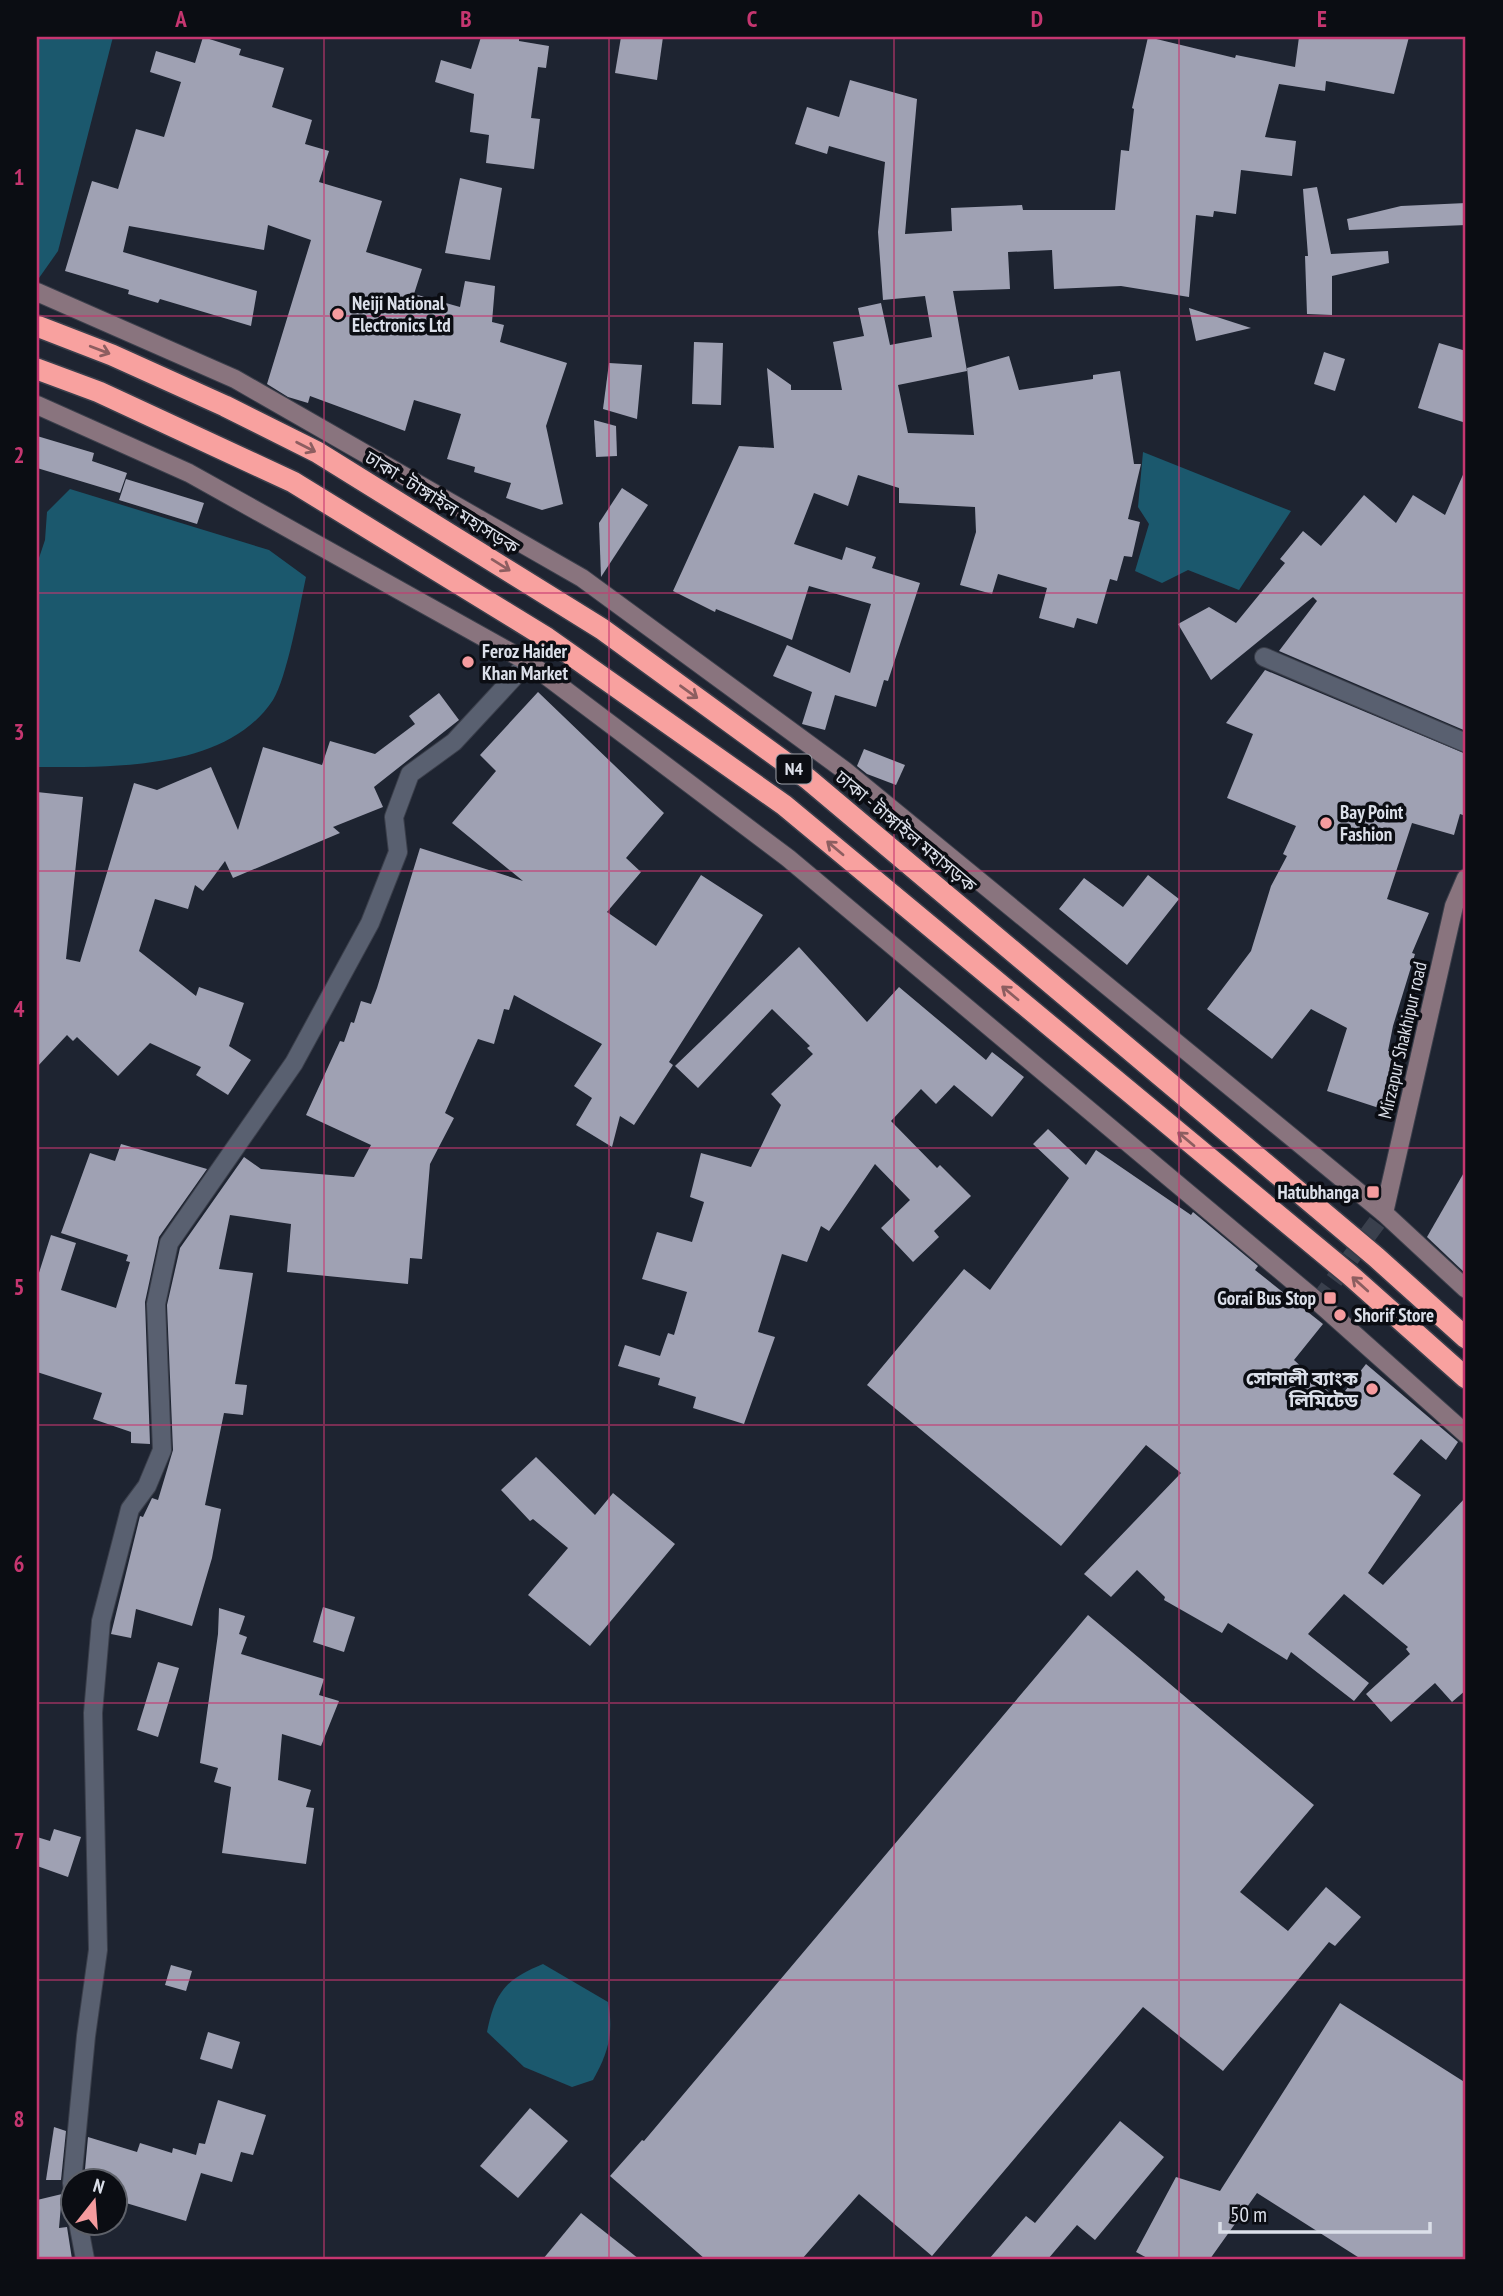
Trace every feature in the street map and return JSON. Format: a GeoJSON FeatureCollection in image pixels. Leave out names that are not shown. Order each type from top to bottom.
{"type":"FeatureCollection","features":[{"type":"Feature","properties":{"kind":"highway","name":"ঢাকা - টাঙ্গাইল মহাসড়ক"},"geometry":{"type":"LineString","coordinates":[[37,326],[125,360],[317,452],[602,629],[808,779],[1366,1248],[1466,1338]]}},
{"type":"Feature","properties":{"kind":"highway","name":"N4"},"geometry":{"type":"LineString","coordinates":[[37,369],[99,392],[293,482],[547,638],[794,814],[1329,1257],[1466,1378]]}},
{"type":"Feature","properties":{"kind":"main road"},"geometry":{"type":"LineString","coordinates":[[37,292],[235,379],[582,578],[844,770],[1384,1213],[1466,1289]]}},
{"type":"Feature","properties":{"kind":"main road"},"geometry":{"type":"LineString","coordinates":[[37,405],[189,473],[528,662],[788,858],[1318,1302],[1466,1434]]}},
{"type":"Feature","properties":{"kind":"main road","name":"Mirzapur Shakhipur road"},"geometry":{"type":"LineString","coordinates":[[1384,1213],[1454,906],[1466,878]]}},
{"type":"Feature","properties":{"kind":"street"},"geometry":{"type":"LineString","coordinates":[[1264,657],[1466,743]]}},
{"type":"Feature","properties":{"kind":"street"},"geometry":{"type":"LineString","coordinates":[[74,2166],[86,2036],[98,1950],[93,1713],[101,1621],[130,1509],[147,1486],[162,1450],[156,1304],[169,1243],[294,1063],[370,923],[398,852],[394,817],[410,774],[454,742],[528,662]]}},
{"type":"Feature","properties":{"kind":"street"},"geometry":{"type":"LineString","coordinates":[[81,2236],[85,2259]]}},
{"type":"Feature","properties":{"kind":"water"},"geometry":{"type":"Polygon","coordinates":[[[37,37],[113,37],[58,251],[39,278],[37,37]]]}},
{"type":"Feature","properties":{"kind":"water"},"geometry":{"type":"Polygon","coordinates":[[[1143,452],[1291,511],[1239,590],[1188,570],[1162,583],[1135,571],[1149,524],[1138,507],[1143,452]]]}},
{"type":"Feature","properties":{"kind":"water"},"geometry":{"type":"Polygon","coordinates":[[[70,489],[269,550],[306,577],[278,690],[273,700],[252,723],[227,740],[166,760],[99,767],[37,767],[37,564],[45,540],[47,512],[70,489]]]}},
{"type":"Feature","properties":{"kind":"water"},"geometry":{"type":"Polygon","coordinates":[[[543,1964],[608,2002],[610,2034],[603,2061],[593,2080],[572,2087],[524,2067],[487,2032],[494,2007],[504,1989],[520,1975],[543,1964]]]}},
{"type":"Feature","properties":{"kind":"building"},"geometry":{"type":"Polygon","coordinates":[[[203,37],[241,49],[239,55],[284,68],[272,107],[312,120],[305,144],[329,151],[319,182],[382,201],[366,252],[422,269],[414,294],[460,307],[465,281],[495,286],[492,322],[504,325],[500,342],[567,363],[546,426],[563,504],[542,510],[506,498],[511,483],[474,472],[475,467],[447,459],[461,414],[414,400],[405,431],[310,396],[308,403],[288,397],[267,384],[311,240],[268,225],[264,250],[129,226],[123,252],[257,291],[251,326],[160,299],[158,303],[128,294],[129,290],[65,271],[92,181],[118,189],[136,129],[164,137],[181,82],[150,72],[156,51],[195,63],[203,37]]]}},
{"type":"Feature","properties":{"kind":"building"},"geometry":{"type":"Polygon","coordinates":[[[481,37],[519,37],[519,41],[549,46],[546,68],[538,67],[531,118],[540,119],[534,169],[486,163],[489,135],[470,132],[474,94],[435,82],[441,60],[471,69],[481,37]]]}},
{"type":"Feature","properties":{"kind":"building"},"geometry":{"type":"Polygon","coordinates":[[[621,37],[663,37],[657,80],[615,73],[621,37]]]}},
{"type":"Feature","properties":{"kind":"building"},"geometry":{"type":"Polygon","coordinates":[[[1148,37],[1235,58],[1236,55],[1295,67],[1299,37],[1409,37],[1394,94],[1326,81],[1325,91],[1279,84],[1265,137],[1296,141],[1292,176],[1241,170],[1236,214],[1214,211],[1213,217],[1196,215],[1189,297],[1121,286],[1054,289],[1052,250],[1008,252],[1010,289],[953,291],[967,371],[898,385],[908,433],[974,435],[967,368],[1009,356],[1019,390],[1093,379],[1093,375],[1120,371],[1134,464],[1141,464],[1128,519],[1140,522],[1132,557],[1124,556],[1117,581],[1110,579],[1097,624],[1077,618],[1074,628],[1039,618],[1047,588],[998,574],[992,594],[960,585],[976,532],[975,507],[899,503],[899,488],[858,475],[848,506],[814,493],[794,544],[842,560],[846,547],[876,557],[872,568],[920,583],[888,681],[884,680],[876,707],[835,695],[825,730],[802,724],[812,692],[773,676],[787,645],[850,673],[871,604],[809,586],[792,640],[716,609],[715,612],[673,591],[739,446],[774,448],[767,368],[791,385],[791,390],[842,390],[833,342],[864,336],[858,308],[881,303],[890,345],[932,337],[925,296],[883,300],[878,232],[885,162],[829,146],[827,154],[795,144],[807,107],[839,117],[850,80],[917,99],[905,234],[952,231],[951,208],[1022,205],[1023,210],[1115,210],[1121,150],[1129,151],[1132,108],[1148,37]]]}},
{"type":"Feature","properties":{"kind":"building"},"geometry":{"type":"Polygon","coordinates":[[[460,178],[502,188],[490,260],[445,253],[460,178]]]}},
{"type":"Feature","properties":{"kind":"building"},"geometry":{"type":"Polygon","coordinates":[[[1317,187],[1331,254],[1388,251],[1389,263],[1332,276],[1332,315],[1307,314],[1305,256],[1308,256],[1303,189],[1317,187]]]}},
{"type":"Feature","properties":{"kind":"building"},"geometry":{"type":"Polygon","coordinates":[[[1466,203],[1466,225],[1349,230],[1347,219],[1401,206],[1466,203]]]}},
{"type":"Feature","properties":{"kind":"building"},"geometry":{"type":"Polygon","coordinates":[[[1189,308],[1251,328],[1196,341],[1189,308]]]}},
{"type":"Feature","properties":{"kind":"building"},"geometry":{"type":"Polygon","coordinates":[[[694,342],[723,343],[721,405],[692,404],[694,342]]]}},
{"type":"Feature","properties":{"kind":"building"},"geometry":{"type":"Polygon","coordinates":[[[1439,343],[1466,351],[1466,423],[1418,408],[1439,343]]]}},
{"type":"Feature","properties":{"kind":"building"},"geometry":{"type":"Polygon","coordinates":[[[1324,352],[1345,359],[1335,391],[1314,384],[1324,352]]]}},
{"type":"Feature","properties":{"kind":"building"},"geometry":{"type":"Polygon","coordinates":[[[609,363],[642,365],[637,419],[603,409],[609,363]]]}},
{"type":"Feature","properties":{"kind":"building"},"geometry":{"type":"Polygon","coordinates":[[[594,420],[616,426],[617,456],[596,457],[594,420]]]}},
{"type":"Feature","properties":{"kind":"building"},"geometry":{"type":"Polygon","coordinates":[[[37,436],[94,453],[92,461],[127,473],[120,493],[37,468],[37,436]]]}},
{"type":"Feature","properties":{"kind":"building"},"geometry":{"type":"Polygon","coordinates":[[[1466,468],[1466,731],[1279,651],[1317,601],[1313,597],[1211,680],[1178,624],[1209,607],[1236,623],[1285,563],[1280,559],[1303,531],[1321,546],[1364,495],[1396,523],[1413,495],[1445,515],[1466,468]]]}},
{"type":"Feature","properties":{"kind":"building"},"geometry":{"type":"Polygon","coordinates":[[[126,479],[204,503],[197,524],[119,500],[126,479]]]}},
{"type":"Feature","properties":{"kind":"building"},"geometry":{"type":"Polygon","coordinates":[[[622,488],[648,505],[601,577],[599,523],[622,488]]]}},
{"type":"Feature","properties":{"kind":"building"},"geometry":{"type":"Polygon","coordinates":[[[1265,670],[1466,754],[1466,816],[1460,814],[1454,835],[1412,823],[1387,899],[1429,913],[1412,953],[1415,954],[1393,1026],[1388,1051],[1400,1054],[1382,1109],[1327,1091],[1347,1028],[1311,1009],[1272,1059],[1207,1009],[1251,951],[1271,886],[1287,856],[1283,854],[1296,826],[1227,798],[1253,734],[1226,723],[1265,670]]]}},
{"type":"Feature","properties":{"kind":"building"},"geometry":{"type":"Polygon","coordinates":[[[538,692],[664,813],[626,858],[641,872],[607,912],[656,946],[701,875],[763,915],[669,1062],[673,1065],[634,1125],[620,1116],[612,1147],[576,1125],[592,1098],[574,1086],[602,1044],[514,995],[509,1010],[504,1009],[494,1044],[478,1039],[445,1113],[454,1118],[430,1164],[422,1259],[410,1258],[408,1284],[287,1272],[291,1224],[230,1215],[219,1269],[253,1273],[235,1384],[247,1385],[243,1415],[224,1413],[205,1505],[221,1509],[212,1558],[192,1626],[136,1609],[131,1638],[111,1634],[140,1516],[143,1517],[152,1498],[158,1500],[173,1450],[167,1305],[180,1248],[244,1157],[261,1169],[354,1177],[371,1145],[306,1115],[340,1041],[344,1042],[351,1022],[354,1023],[361,1001],[371,1004],[420,848],[523,881],[452,823],[496,771],[480,755],[538,692]]]}},
{"type":"Feature","properties":{"kind":"building"},"geometry":{"type":"Polygon","coordinates":[[[439,693],[459,720],[374,787],[383,807],[333,827],[340,833],[233,878],[225,861],[203,891],[195,885],[188,909],[155,899],[139,951],[196,996],[199,987],[244,1003],[229,1046],[251,1060],[228,1095],[196,1075],[201,1067],[150,1043],[118,1076],[77,1037],[73,1041],[67,1035],[37,1067],[37,792],[83,797],[66,959],[80,962],[134,783],[157,790],[211,767],[238,830],[263,747],[322,765],[330,741],[375,754],[415,724],[409,716],[439,693]]]}},
{"type":"Feature","properties":{"kind":"building"},"geometry":{"type":"Polygon","coordinates":[[[864,749],[905,765],[896,785],[867,774],[857,766],[864,749]]]}},
{"type":"Feature","properties":{"kind":"building"},"geometry":{"type":"Polygon","coordinates":[[[1148,875],[1179,899],[1127,965],[1059,909],[1084,878],[1123,907],[1148,875]]]}},
{"type":"Feature","properties":{"kind":"building"},"geometry":{"type":"Polygon","coordinates":[[[799,947],[867,1022],[899,987],[986,1060],[992,1052],[1024,1077],[992,1117],[954,1085],[936,1104],[921,1089],[891,1121],[937,1168],[940,1165],[971,1196],[934,1231],[939,1237],[913,1262],[881,1228],[910,1200],[875,1164],[829,1231],[821,1226],[807,1262],[782,1254],[758,1332],[775,1337],[744,1424],[693,1408],[696,1397],[658,1385],[660,1378],[618,1366],[625,1345],[660,1356],[668,1333],[674,1335],[687,1292],[642,1279],[657,1232],[692,1242],[704,1202],[690,1197],[701,1153],[751,1167],[781,1105],[771,1094],[813,1054],[807,1048],[810,1046],[772,1009],[698,1088],[675,1066],[799,947]]]}},
{"type":"Feature","properties":{"kind":"building"},"geometry":{"type":"Polygon","coordinates":[[[1048,1129],[1086,1165],[1096,1150],[1191,1215],[1193,1212],[1258,1266],[1255,1270],[1323,1324],[1294,1360],[1338,1400],[1366,1364],[1458,1442],[1446,1460],[1421,1439],[1393,1474],[1421,1495],[1368,1573],[1383,1585],[1466,1497],[1466,1690],[1452,1702],[1435,1683],[1391,1722],[1366,1694],[1410,1654],[1406,1649],[1408,1647],[1344,1594],[1308,1634],[1369,1683],[1354,1701],[1291,1652],[1287,1660],[1228,1623],[1222,1633],[1164,1600],[1165,1597],[1137,1570],[1111,1597],[1084,1574],[1181,1473],[1146,1445],[1061,1546],[867,1385],[964,1269],[990,1290],[1069,1178],[1033,1144],[1048,1129]]]}},
{"type":"Feature","properties":{"kind":"building"},"geometry":{"type":"Polygon","coordinates":[[[121,1144],[207,1169],[159,1237],[145,1302],[150,1444],[131,1443],[131,1432],[93,1419],[102,1393],[37,1372],[37,1279],[51,1235],[76,1243],[61,1290],[116,1308],[130,1262],[126,1261],[128,1255],[61,1233],[90,1153],[115,1161],[121,1144]]]}},
{"type":"Feature","properties":{"kind":"building"},"geometry":{"type":"Polygon","coordinates":[[[1466,1169],[1466,1274],[1427,1237],[1466,1169]]]}},
{"type":"Feature","properties":{"kind":"building"},"geometry":{"type":"Polygon","coordinates":[[[536,1457],[595,1515],[613,1493],[675,1544],[590,1646],[528,1595],[568,1548],[533,1519],[530,1521],[501,1490],[536,1457]]]}},
{"type":"Feature","properties":{"kind":"building"},"geometry":{"type":"Polygon","coordinates":[[[323,1607],[355,1617],[344,1652],[313,1642],[323,1607]]]}},
{"type":"Feature","properties":{"kind":"building"},"geometry":{"type":"Polygon","coordinates":[[[219,1608],[245,1616],[239,1634],[247,1637],[241,1654],[324,1679],[319,1695],[339,1701],[321,1746],[282,1734],[278,1780],[311,1790],[306,1807],[314,1808],[306,1864],[222,1853],[231,1787],[214,1782],[218,1768],[200,1763],[218,1634],[219,1608]]]}},
{"type":"Feature","properties":{"kind":"building"},"geometry":{"type":"Polygon","coordinates":[[[1088,1615],[1314,1805],[1240,1892],[1288,1931],[1326,1887],[1361,1917],[1335,1946],[1329,1942],[1223,2071],[1143,2007],[932,2256],[859,2194],[802,2259],[705,2259],[610,2176],[642,2140],[644,2141],[1088,1615]]]}},
{"type":"Feature","properties":{"kind":"building"},"geometry":{"type":"Polygon","coordinates":[[[158,1662],[179,1668],[158,1737],[137,1730],[158,1662]]]}},
{"type":"Feature","properties":{"kind":"building"},"geometry":{"type":"Polygon","coordinates":[[[54,1829],[81,1837],[68,1877],[37,1866],[37,1837],[50,1841],[54,1829]]]}},
{"type":"Feature","properties":{"kind":"building"},"geometry":{"type":"Polygon","coordinates":[[[171,1965],[192,1971],[186,1991],[165,1985],[171,1965]]]}},
{"type":"Feature","properties":{"kind":"building"},"geometry":{"type":"Polygon","coordinates":[[[1340,2003],[1466,2083],[1466,2259],[1361,2259],[1257,2193],[1210,2259],[1149,2259],[1136,2252],[1176,2177],[1220,2191],[1340,2003]]]}},
{"type":"Feature","properties":{"kind":"building"},"geometry":{"type":"Polygon","coordinates":[[[208,2032],[240,2042],[232,2069],[200,2059],[208,2032]]]}},
{"type":"Feature","properties":{"kind":"building"},"geometry":{"type":"Polygon","coordinates":[[[218,2100],[266,2115],[253,2155],[241,2152],[232,2182],[201,2173],[186,2221],[130,2204],[130,2166],[85,2166],[88,2137],[137,2152],[140,2143],[172,2153],[173,2148],[196,2155],[199,2143],[205,2144],[218,2100]]]}},
{"type":"Feature","properties":{"kind":"building"},"geometry":{"type":"Polygon","coordinates":[[[530,2108],[568,2141],[518,2198],[480,2166],[530,2108]]]}},
{"type":"Feature","properties":{"kind":"building"},"geometry":{"type":"Polygon","coordinates":[[[1120,2121],[1164,2157],[1095,2240],[1077,2225],[1048,2259],[989,2259],[1026,2216],[1035,2223],[1120,2121]]]}},
{"type":"Feature","properties":{"kind":"building"},"geometry":{"type":"Polygon","coordinates":[[[54,2127],[66,2131],[62,2166],[60,2166],[60,2180],[46,2180],[54,2127]]]}},
{"type":"Feature","properties":{"kind":"building"},"geometry":{"type":"Polygon","coordinates":[[[60,2194],[60,2236],[68,2236],[72,2259],[37,2259],[37,2200],[60,2194]]]}},
{"type":"Feature","properties":{"kind":"building"},"geometry":{"type":"Polygon","coordinates":[[[581,2213],[639,2259],[543,2259],[581,2213]]]}},
{"type":"Feature","properties":{"kind":"tunnel"},"geometry":{"type":"LineString","coordinates":[[1318,1302],[1384,1213]]}},
{"type":"Feature","properties":{"kind":"place","name":"Neiji National Electronics Ltd"},"geometry":{"type":"Point","coordinates":[338,314]}},
{"type":"Feature","properties":{"kind":"place","name":"Feroz Haider Khan Market"},"geometry":{"type":"Point","coordinates":[468,662]}},
{"type":"Feature","properties":{"kind":"place","name":"Bay Point Fashion"},"geometry":{"type":"Point","coordinates":[1326,823]}},
{"type":"Feature","properties":{"kind":"place","name":"Hatubhanga"},"geometry":{"type":"Point","coordinates":[1373,1192]}},
{"type":"Feature","properties":{"kind":"place","name":"Gorai Bus Stop"},"geometry":{"type":"Point","coordinates":[1330,1298]}},
{"type":"Feature","properties":{"kind":"place","name":"Shorif Store"},"geometry":{"type":"Point","coordinates":[1340,1315]}},
{"type":"Feature","properties":{"kind":"place","name":"সোনালী ব্যাংক লিমিটেড"},"geometry":{"type":"Point","coordinates":[1372,1389]}}]}
